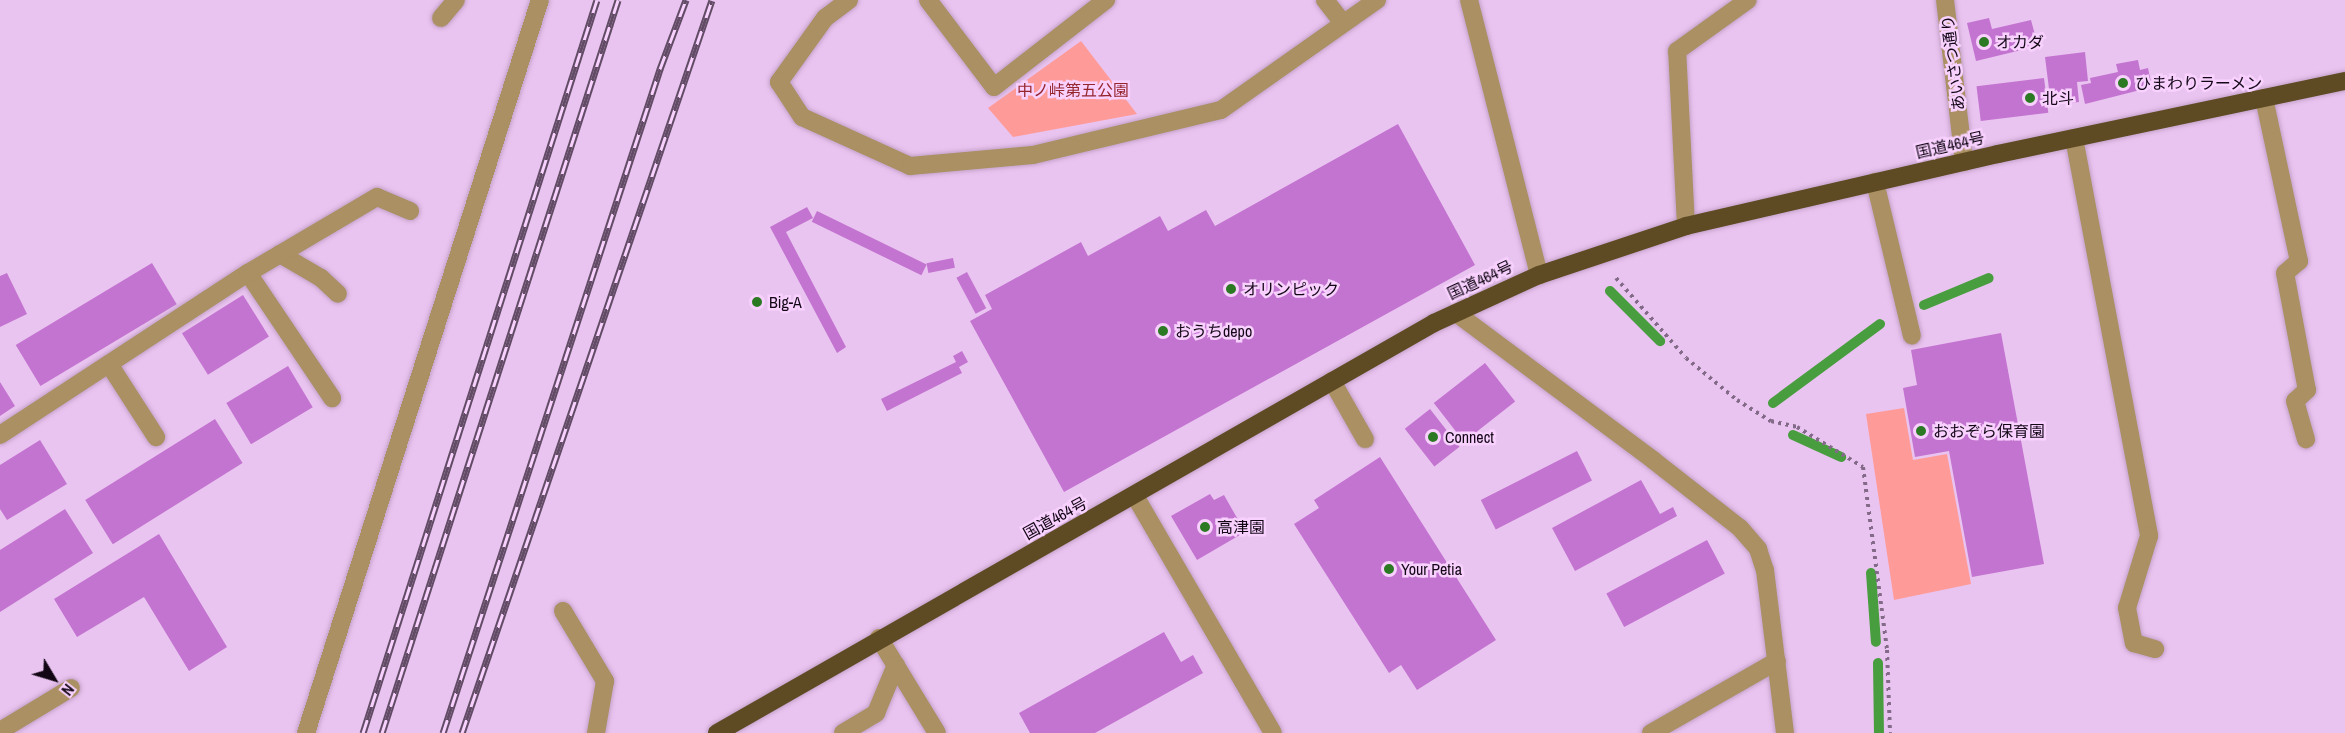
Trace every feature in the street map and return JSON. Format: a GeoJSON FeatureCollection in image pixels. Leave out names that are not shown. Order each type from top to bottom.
{"type":"FeatureCollection","features":[{"type":"Feature","properties":{"kind":"highway","name":"国道464号"},"geometry":{"type":"LineString","coordinates":[[717,733],[879,638],[1135,496],[1332,381],[1456,313],[1539,274],[1686,226],[1964,162],[2345,81]]}},
{"type":"Feature","properties":{"kind":"street"},"geometry":{"type":"LineString","coordinates":[[441,18],[456,0]]}},
{"type":"Feature","properties":{"kind":"street"},"geometry":{"type":"LineString","coordinates":[[306,733],[540,0]]}},
{"type":"Feature","properties":{"kind":"street"},"geometry":{"type":"LineString","coordinates":[[849,0],[825,18],[779,82],[802,117],[910,166],[1033,155],[1221,110],[1377,0]]}},
{"type":"Feature","properties":{"kind":"street"},"geometry":{"type":"LineString","coordinates":[[928,0],[994,87],[1106,0]]}},
{"type":"Feature","properties":{"kind":"street"},"geometry":{"type":"LineString","coordinates":[[1325,0],[1343,23]]}},
{"type":"Feature","properties":{"kind":"street"},"geometry":{"type":"LineString","coordinates":[[1469,0],[1539,274]]}},
{"type":"Feature","properties":{"kind":"street"},"geometry":{"type":"LineString","coordinates":[[1686,226],[1677,51],[1748,0]]}},
{"type":"Feature","properties":{"kind":"street","name":"あいさつ通り"},"geometry":{"type":"LineString","coordinates":[[1945,0],[1964,162]]}},
{"type":"Feature","properties":{"kind":"street"},"geometry":{"type":"LineString","coordinates":[[2264,98],[2299,261],[2285,273],[2307,390],[2295,401],[2306,439]]}},
{"type":"Feature","properties":{"kind":"street"},"geometry":{"type":"LineString","coordinates":[[2074,138],[2149,536],[2127,608],[2134,643],[2155,650]]}},
{"type":"Feature","properties":{"kind":"street"},"geometry":{"type":"LineString","coordinates":[[1875,182],[1912,336]]}},
{"type":"Feature","properties":{"kind":"street"},"geometry":{"type":"LineString","coordinates":[[0,435],[248,273],[377,197],[410,211]]}},
{"type":"Feature","properties":{"kind":"street"},"geometry":{"type":"LineString","coordinates":[[280,254],[321,278],[338,294]]}},
{"type":"Feature","properties":{"kind":"street"},"geometry":{"type":"LineString","coordinates":[[248,273],[332,398]]}},
{"type":"Feature","properties":{"kind":"street"},"geometry":{"type":"LineString","coordinates":[[1456,313],[1740,528],[1758,549],[1766,570],[1785,733]]}},
{"type":"Feature","properties":{"kind":"street"},"geometry":{"type":"LineString","coordinates":[[109,364],[156,437]]}},
{"type":"Feature","properties":{"kind":"street"},"geometry":{"type":"LineString","coordinates":[[1332,381],[1365,439]]}},
{"type":"Feature","properties":{"kind":"street"},"geometry":{"type":"LineString","coordinates":[[1135,496],[1273,733]]}},
{"type":"Feature","properties":{"kind":"street"},"geometry":{"type":"LineString","coordinates":[[563,611],[605,681],[596,733]]}},
{"type":"Feature","properties":{"kind":"street"},"geometry":{"type":"LineString","coordinates":[[879,638],[937,733]]}},
{"type":"Feature","properties":{"kind":"street"},"geometry":{"type":"LineString","coordinates":[[1651,733],[1777,661]]}},
{"type":"Feature","properties":{"kind":"street"},"geometry":{"type":"LineString","coordinates":[[843,733],[876,713],[896,665]]}},
{"type":"Feature","properties":{"kind":"street"},"geometry":{"type":"LineString","coordinates":[[0,730],[71,688]]}},
{"type":"Feature","properties":{"kind":"path"},"geometry":{"type":"LineString","coordinates":[[1598,253],[1665,335],[1708,378],[1772,421],[1797,427],[1863,467],[1887,650],[1890,733]]}},
{"type":"Feature","properties":{"kind":"green space","name":"中ノ峠第五公園"},"geometry":{"type":"Polygon","coordinates":[[[1081,41],[1137,114],[1013,137],[988,108],[1081,41]]]}},
{"type":"Feature","properties":{"kind":"green space"},"geometry":{"type":"Polygon","coordinates":[[[1904,408],[1913,460],[1947,454],[1971,584],[1894,600],[1866,414],[1904,408]]]}},
{"type":"Feature","properties":{"kind":"building"},"geometry":{"type":"Polygon","coordinates":[[[1989,18],[1992,29],[2031,20],[2038,46],[1976,61],[1967,23],[1989,18]]]}},
{"type":"Feature","properties":{"kind":"building"},"geometry":{"type":"Polygon","coordinates":[[[2085,52],[2088,81],[2077,82],[2079,102],[2051,105],[2045,57],[2085,52]]]}},
{"type":"Feature","properties":{"kind":"building"},"geometry":{"type":"Polygon","coordinates":[[[2138,60],[2140,70],[2148,68],[2152,87],[2085,104],[2081,85],[2091,83],[2090,78],[2118,72],[2116,64],[2138,60]]]}},
{"type":"Feature","properties":{"kind":"building"},"geometry":{"type":"Polygon","coordinates":[[[2044,78],[2048,113],[1981,121],[1977,86],[2044,78]]]}},
{"type":"Feature","properties":{"kind":"building"},"geometry":{"type":"Polygon","coordinates":[[[1398,124],[1475,265],[1064,492],[970,321],[992,309],[985,295],[1081,242],[1088,256],[1160,216],[1168,231],[1206,210],[1215,226],[1398,124]]]}},
{"type":"Feature","properties":{"kind":"building"},"geometry":{"type":"Polygon","coordinates":[[[807,207],[813,218],[786,232],[846,347],[837,353],[770,227],[807,207]]]}},
{"type":"Feature","properties":{"kind":"building"},"geometry":{"type":"Polygon","coordinates":[[[817,211],[927,264],[921,275],[812,222],[817,211]]]}},
{"type":"Feature","properties":{"kind":"building"},"geometry":{"type":"Polygon","coordinates":[[[953,258],[955,268],[928,273],[926,263],[953,258]]]}},
{"type":"Feature","properties":{"kind":"building"},"geometry":{"type":"Polygon","coordinates":[[[152,263],[177,304],[40,386],[16,345],[152,263]]]}},
{"type":"Feature","properties":{"kind":"building"},"geometry":{"type":"Polygon","coordinates":[[[967,272],[986,308],[976,314],[956,278],[967,272]]]}},
{"type":"Feature","properties":{"kind":"building"},"geometry":{"type":"Polygon","coordinates":[[[7,273],[27,314],[0,327],[0,276],[7,273]]]}},
{"type":"Feature","properties":{"kind":"building"},"geometry":{"type":"Polygon","coordinates":[[[243,295],[269,337],[208,375],[182,333],[243,295]]]}},
{"type":"Feature","properties":{"kind":"building"},"geometry":{"type":"Polygon","coordinates":[[[2001,333],[2044,564],[1972,577],[1949,451],[1915,457],[1903,388],[1917,385],[1911,350],[2001,333]]]}},
{"type":"Feature","properties":{"kind":"building"},"geometry":{"type":"Polygon","coordinates":[[[962,351],[968,362],[959,367],[962,373],[887,411],[881,399],[956,362],[953,356],[962,351]]]}},
{"type":"Feature","properties":{"kind":"building"},"geometry":{"type":"Polygon","coordinates":[[[1485,363],[1515,402],[1464,442],[1434,403],[1485,363]]]}},
{"type":"Feature","properties":{"kind":"building"},"geometry":{"type":"Polygon","coordinates":[[[288,366],[313,407],[251,444],[226,403],[288,366]]]}},
{"type":"Feature","properties":{"kind":"building"},"geometry":{"type":"Polygon","coordinates":[[[0,382],[15,406],[0,416],[0,382]]]}},
{"type":"Feature","properties":{"kind":"building"},"geometry":{"type":"Polygon","coordinates":[[[1430,409],[1460,447],[1434,467],[1405,429],[1430,409]]]}},
{"type":"Feature","properties":{"kind":"building"},"geometry":{"type":"Polygon","coordinates":[[[215,419],[243,463],[113,544],[85,500],[215,419]]]}},
{"type":"Feature","properties":{"kind":"building"},"geometry":{"type":"Polygon","coordinates":[[[40,440],[67,484],[7,520],[0,509],[0,465],[40,440]]]}},
{"type":"Feature","properties":{"kind":"building"},"geometry":{"type":"Polygon","coordinates":[[[1577,451],[1592,480],[1496,529],[1481,500],[1577,451]]]}},
{"type":"Feature","properties":{"kind":"building"},"geometry":{"type":"Polygon","coordinates":[[[1380,457],[1496,640],[1417,690],[1401,665],[1389,673],[1294,524],[1319,508],[1314,500],[1380,457]]]}},
{"type":"Feature","properties":{"kind":"building"},"geometry":{"type":"Polygon","coordinates":[[[1641,480],[1660,514],[1673,507],[1677,516],[1575,571],[1552,528],[1641,480]]]}},
{"type":"Feature","properties":{"kind":"building"},"geometry":{"type":"Polygon","coordinates":[[[1210,494],[1214,500],[1224,495],[1245,532],[1197,560],[1171,516],[1210,494]]]}},
{"type":"Feature","properties":{"kind":"building"},"geometry":{"type":"Polygon","coordinates":[[[65,509],[93,553],[0,612],[0,550],[65,509]]]}},
{"type":"Feature","properties":{"kind":"building"},"geometry":{"type":"Polygon","coordinates":[[[159,534],[227,647],[189,671],[144,597],[77,637],[54,599],[159,534]]]}},
{"type":"Feature","properties":{"kind":"building"},"geometry":{"type":"Polygon","coordinates":[[[1707,540],[1725,574],[1624,627],[1606,594],[1707,540]]]}},
{"type":"Feature","properties":{"kind":"building"},"geometry":{"type":"Polygon","coordinates":[[[1164,632],[1181,662],[1193,655],[1203,673],[1095,733],[1030,733],[1019,713],[1164,632]]]}},
{"type":"Feature","properties":{"kind":"waterway"},"geometry":{"type":"LineString","coordinates":[[1924,305],[1989,278]]}},
{"type":"Feature","properties":{"kind":"waterway"},"geometry":{"type":"LineString","coordinates":[[1610,291],[1660,341]]}},
{"type":"Feature","properties":{"kind":"waterway"},"geometry":{"type":"LineString","coordinates":[[1773,403],[1880,324]]}},
{"type":"Feature","properties":{"kind":"waterway"},"geometry":{"type":"LineString","coordinates":[[1793,435],[1841,457]]}},
{"type":"Feature","properties":{"kind":"waterway"},"geometry":{"type":"LineString","coordinates":[[1871,573],[1876,642]]}},
{"type":"Feature","properties":{"kind":"waterway"},"geometry":{"type":"LineString","coordinates":[[1878,663],[1879,733]]}},
{"type":"Feature","properties":{"kind":"railway"},"geometry":{"type":"LineString","coordinates":[[363,733],[597,0]]}},
{"type":"Feature","properties":{"kind":"railway"},"geometry":{"type":"LineString","coordinates":[[382,733],[618,0]]}},
{"type":"Feature","properties":{"kind":"railway"},"geometry":{"type":"LineString","coordinates":[[443,733],[660,69],[686,0]]}},
{"type":"Feature","properties":{"kind":"railway"},"geometry":{"type":"LineString","coordinates":[[462,733],[712,0]]}},
{"type":"Feature","properties":{"kind":"place","name":"オカダ"},"geometry":{"type":"Point","coordinates":[1984,42]}},
{"type":"Feature","properties":{"kind":"place","name":"ひまわりラーメン"},"geometry":{"type":"Point","coordinates":[2123,83]}},
{"type":"Feature","properties":{"kind":"place","name":"北斗"},"geometry":{"type":"Point","coordinates":[2030,98]}},
{"type":"Feature","properties":{"kind":"place","name":"オリンピック"},"geometry":{"type":"Point","coordinates":[1231,289]}},
{"type":"Feature","properties":{"kind":"place","name":"Big-A"},"geometry":{"type":"Point","coordinates":[757,302]}},
{"type":"Feature","properties":{"kind":"place","name":"おうちdepo"},"geometry":{"type":"Point","coordinates":[1163,331]}},
{"type":"Feature","properties":{"kind":"place","name":"おおぞら保育園"},"geometry":{"type":"Point","coordinates":[1921,431]}},
{"type":"Feature","properties":{"kind":"place","name":"Connect"},"geometry":{"type":"Point","coordinates":[1433,437]}},
{"type":"Feature","properties":{"kind":"place","name":"高津園"},"geometry":{"type":"Point","coordinates":[1205,527]}},
{"type":"Feature","properties":{"kind":"place","name":"Your Petia"},"geometry":{"type":"Point","coordinates":[1389,569]}}]}
